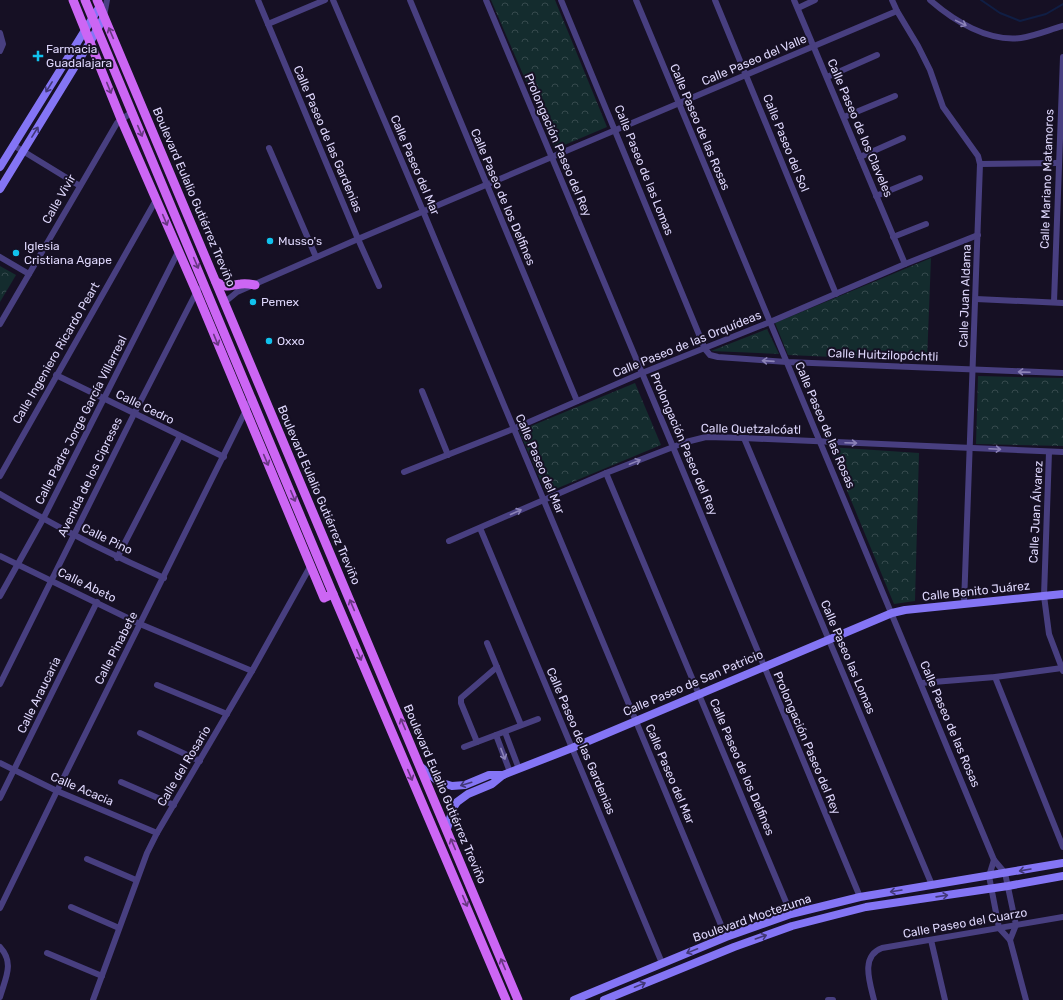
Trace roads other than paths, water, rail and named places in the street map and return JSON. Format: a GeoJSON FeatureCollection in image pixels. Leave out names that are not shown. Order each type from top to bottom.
{"type":"FeatureCollection","features":[{"type":"Feature","properties":{"kind":"main road"},"geometry":{"type":"LineString","coordinates":[[73,0],[121,119],[196,291],[324,598],[333,594]]}},
{"type":"Feature","properties":{"kind":"main road","name":"Boulevard Eulalio Gutiérrez Treviño"},"geometry":{"type":"LineString","coordinates":[[85,0],[318,554],[333,594],[506,1000]]}},
{"type":"Feature","properties":{"kind":"main road","name":"Boulevard Eulalio Gutiérrez Treviño"},"geometry":{"type":"LineString","coordinates":[[103,2],[104,17],[518,1000]]}},
{"type":"Feature","properties":{"kind":"main road"},"geometry":{"type":"LineString","coordinates":[[216,282],[231,287],[241,284],[255,285]]}},
{"type":"Feature","properties":{"kind":"main road"},"geometry":{"type":"LineString","coordinates":[[224,331],[222,312],[225,302]]}},
{"type":"Feature","properties":{"kind":"main road"},"geometry":{"type":"LineString","coordinates":[[500,986],[509,1000]]}},
{"type":"Feature","properties":{"kind":"street","name":"Calle Paseo de las Gardenias"},"geometry":{"type":"LineString","coordinates":[[258,0],[379,286]]}},
{"type":"Feature","properties":{"kind":"street"},"geometry":{"type":"LineString","coordinates":[[268,24],[325,0]]}},
{"type":"Feature","properties":{"kind":"street","name":"Calle Paseo del Mar"},"geometry":{"type":"LineString","coordinates":[[333,0],[423,211],[726,937]]}},
{"type":"Feature","properties":{"kind":"street","name":"Calle Paseo de los Delfines"},"geometry":{"type":"LineString","coordinates":[[410,0],[577,401]]}},
{"type":"Feature","properties":{"kind":"street","name":"Prolongación Paseo del Rey"},"geometry":{"type":"LineString","coordinates":[[486,0],[860,897]]}},
{"type":"Feature","properties":{"kind":"street","name":"Calle Paseo de las Lomas"},"geometry":{"type":"LineString","coordinates":[[561,0],[706,349]]}},
{"type":"Feature","properties":{"kind":"street","name":"Calle Paseo de las Rosas"},"geometry":{"type":"LineString","coordinates":[[636,0],[994,860],[1005,873],[1016,925]]}},
{"type":"Feature","properties":{"kind":"street","name":"Calle Paseo del Sol"},"geometry":{"type":"LineString","coordinates":[[715,0],[836,294]]}},
{"type":"Feature","properties":{"kind":"street","name":"Calle Paseo de los Claveles"},"geometry":{"type":"LineString","coordinates":[[794,0],[905,264]]}},
{"type":"Feature","properties":{"kind":"street"},"geometry":{"type":"LineString","coordinates":[[798,8],[815,0]]}},
{"type":"Feature","properties":{"kind":"street","name":"Calle Juan Aldama"},"geometry":{"type":"LineString","coordinates":[[892,0],[897,12],[918,46],[930,70],[943,108],[978,156],[980,164],[964,604]]}},
{"type":"Feature","properties":{"kind":"street"},"geometry":{"type":"LineString","coordinates":[[930,0],[947,15],[957,21],[996,36],[1021,38],[1063,26]]}},
{"type":"Feature","properties":{"kind":"street"},"geometry":{"type":"LineString","coordinates":[[0,167],[92,17],[103,2]]}},
{"type":"Feature","properties":{"kind":"street","name":"Calle Paseo del Valle"},"geometry":{"type":"LineString","coordinates":[[225,302],[237,292],[316,257],[897,12]]}},
{"type":"Feature","properties":{"kind":"street"},"geometry":{"type":"LineString","coordinates":[[0,189],[104,17]]}},
{"type":"Feature","properties":{"kind":"street"},"geometry":{"type":"LineString","coordinates":[[0,33],[3,44],[0,51]]}},
{"type":"Feature","properties":{"kind":"street"},"geometry":{"type":"LineString","coordinates":[[827,77],[877,55]]}},
{"type":"Feature","properties":{"kind":"street","name":"Calle Mariano Matamoros"},"geometry":{"type":"LineString","coordinates":[[1054,302],[1063,57]]}},
{"type":"Feature","properties":{"kind":"street"},"geometry":{"type":"LineString","coordinates":[[844,117],[895,96]]}},
{"type":"Feature","properties":{"kind":"street","name":"Calle Vivir"},"geometry":{"type":"LineString","coordinates":[[0,324],[117,123],[132,112]]}},
{"type":"Feature","properties":{"kind":"street"},"geometry":{"type":"LineString","coordinates":[[860,157],[903,138]]}},
{"type":"Feature","properties":{"kind":"street"},"geometry":{"type":"LineString","coordinates":[[13,145],[80,186]]}},
{"type":"Feature","properties":{"kind":"street"},"geometry":{"type":"LineString","coordinates":[[269,148],[316,257]]}},
{"type":"Feature","properties":{"kind":"street"},"geometry":{"type":"LineString","coordinates":[[980,164],[1058,163]]}},
{"type":"Feature","properties":{"kind":"street"},"geometry":{"type":"LineString","coordinates":[[876,196],[920,178]]}},
{"type":"Feature","properties":{"kind":"street","name":"Calle Ingeniero Ricardo Peart"},"geometry":{"type":"LineString","coordinates":[[0,476],[156,200]]}},
{"type":"Feature","properties":{"kind":"street"},"geometry":{"type":"LineString","coordinates":[[893,237],[926,224]]}},
{"type":"Feature","properties":{"kind":"street","name":"Calle Paseo de las Orquídeas"},"geometry":{"type":"LineString","coordinates":[[404,472],[513,429],[642,373],[706,349],[905,264],[978,235]]}},
{"type":"Feature","properties":{"kind":"street","name":"Calle Padre Jorge García Villarreal"},"geometry":{"type":"LineString","coordinates":[[0,596],[43,519],[178,252]]}},
{"type":"Feature","properties":{"kind":"street"},"geometry":{"type":"LineString","coordinates":[[0,257],[29,274]]}},
{"type":"Feature","properties":{"kind":"street","name":"Avenida de los Cipreses"},"geometry":{"type":"LineString","coordinates":[[0,684],[196,291],[204,282]]}},
{"type":"Feature","properties":{"kind":"street"},"geometry":{"type":"LineString","coordinates":[[976,299],[1063,303]]}},
{"type":"Feature","properties":{"kind":"street","name":"Calle Huitzilopóchtli"},"geometry":{"type":"LineString","coordinates":[[706,349],[707,353],[713,356],[787,362],[1063,373]]}},
{"type":"Feature","properties":{"kind":"street","name":"Calle Cedro"},"geometry":{"type":"LineString","coordinates":[[56,375],[224,457]]}},
{"type":"Feature","properties":{"kind":"street"},"geometry":{"type":"LineString","coordinates":[[422,391],[448,455]]}},
{"type":"Feature","properties":{"kind":"street","name":"Calle Pinabete"},"geometry":{"type":"LineString","coordinates":[[0,908],[252,398]]}},
{"type":"Feature","properties":{"kind":"street"},"geometry":{"type":"LineString","coordinates":[[118,558],[180,436]]}},
{"type":"Feature","properties":{"kind":"street","name":"Calle Quetzalcóatl"},"geometry":{"type":"LineString","coordinates":[[449,541],[606,473],[673,447],[706,437],[1063,452]]}},
{"type":"Feature","properties":{"kind":"street","name":"Calle Paseo las Lomas"},"geometry":{"type":"LineString","coordinates":[[744,438],[932,885]]}},
{"type":"Feature","properties":{"kind":"street","name":"Calle Juan Álvarez"},"geometry":{"type":"LineString","coordinates":[[1049,452],[1044,596],[1049,634],[1062,669]]}},
{"type":"Feature","properties":{"kind":"street","name":"Calle Paseo de los Delfines"},"geometry":{"type":"LineString","coordinates":[[606,473],[791,914]]}},
{"type":"Feature","properties":{"kind":"street","name":"Calle Pino"},"geometry":{"type":"LineString","coordinates":[[0,494],[43,519],[118,558],[164,578]]}},
{"type":"Feature","properties":{"kind":"street","name":"Calle Paseo de las Gardenias"},"geometry":{"type":"LineString","coordinates":[[480,528],[662,963]]}},
{"type":"Feature","properties":{"kind":"street","name":"Calle del Rosario"},"geometry":{"type":"LineString","coordinates":[[93,1000],[136,880],[157,833],[252,671],[318,554]]}},
{"type":"Feature","properties":{"kind":"street","name":"Calle Abeto"},"geometry":{"type":"LineString","coordinates":[[0,556],[140,624],[252,671]]}},
{"type":"Feature","properties":{"kind":"street","name":"Calle Benito Juárez"},"geometry":{"type":"LineString","coordinates":[[892,613],[1063,594]]}},
{"type":"Feature","properties":{"kind":"street","name":"Calle Araucaria"},"geometry":{"type":"LineString","coordinates":[[0,798],[97,602]]}},
{"type":"Feature","properties":{"kind":"street","name":"Calle Paseo de San Patricio"},"geometry":{"type":"LineString","coordinates":[[447,829],[453,808],[457,802],[468,794],[492,784],[506,774],[572,748],[763,666],[892,613]]}},
{"type":"Feature","properties":{"kind":"street"},"geometry":{"type":"LineString","coordinates":[[487,643],[521,725]]}},
{"type":"Feature","properties":{"kind":"street"},"geometry":{"type":"LineString","coordinates":[[477,742],[461,702],[461,698],[497,667]]}},
{"type":"Feature","properties":{"kind":"street"},"geometry":{"type":"LineString","coordinates":[[921,683],[1062,669]]}},
{"type":"Feature","properties":{"kind":"street"},"geometry":{"type":"LineString","coordinates":[[995,676],[1063,847]]}},
{"type":"Feature","properties":{"kind":"street"},"geometry":{"type":"LineString","coordinates":[[157,685],[227,714]]}},
{"type":"Feature","properties":{"kind":"street"},"geometry":{"type":"LineString","coordinates":[[464,748],[538,719]]}},
{"type":"Feature","properties":{"kind":"street"},"geometry":{"type":"LineString","coordinates":[[505,732],[519,769]]}},
{"type":"Feature","properties":{"kind":"street"},"geometry":{"type":"LineString","coordinates":[[140,733],[200,761]]}},
{"type":"Feature","properties":{"kind":"street"},"geometry":{"type":"LineString","coordinates":[[496,735],[506,774]]}},
{"type":"Feature","properties":{"kind":"street","name":"Calle Acacia"},"geometry":{"type":"LineString","coordinates":[[0,763],[57,791],[157,833]]}},
{"type":"Feature","properties":{"kind":"street","name":"Calle Paseo de San Patricio"},"geometry":{"type":"LineString","coordinates":[[421,767],[439,782],[452,786],[465,785],[489,775],[506,774]]}},
{"type":"Feature","properties":{"kind":"street"},"geometry":{"type":"LineString","coordinates":[[121,782],[174,805]]}},
{"type":"Feature","properties":{"kind":"street"},"geometry":{"type":"LineString","coordinates":[[87,859],[136,880]]}},
{"type":"Feature","properties":{"kind":"street"},"geometry":{"type":"LineString","coordinates":[[994,860],[989,876],[999,928],[1010,940],[1026,1000]]}},
{"type":"Feature","properties":{"kind":"street","name":"Boulevard Moctezuma"},"geometry":{"type":"LineString","coordinates":[[574,1000],[726,937],[791,914],[860,897],[1063,863]]}},
{"type":"Feature","properties":{"kind":"street","name":"Boulevard Moctezuma"},"geometry":{"type":"LineString","coordinates":[[604,1000],[734,947],[792,926],[866,907],[991,889],[1063,876]]}},
{"type":"Feature","properties":{"kind":"street"},"geometry":{"type":"LineString","coordinates":[[71,907],[119,928]]}},
{"type":"Feature","properties":{"kind":"street","name":"Calle Paseo del Cuarzo"},"geometry":{"type":"LineString","coordinates":[[874,1000],[868,965],[873,953],[882,948],[1063,917]]}},
{"type":"Feature","properties":{"kind":"street"},"geometry":{"type":"LineString","coordinates":[[1010,940],[1016,925]]}},
{"type":"Feature","properties":{"kind":"street"},"geometry":{"type":"LineString","coordinates":[[931,940],[945,1000]]}},
{"type":"Feature","properties":{"kind":"street"},"geometry":{"type":"LineString","coordinates":[[0,947],[7,957],[8,971],[0,997]]}},
{"type":"Feature","properties":{"kind":"street"},"geometry":{"type":"LineString","coordinates":[[47,953],[102,976]]}},
{"type":"Feature","properties":{"kind":"street"},"geometry":{"type":"LineString","coordinates":[[828,1000],[833,1000]]}},
{"type":"Feature","properties":{"kind":"waterway"},"geometry":{"type":"LineString","coordinates":[[981,0],[1000,13],[1020,21],[1046,14],[1063,4]]}},
{"type":"Feature","properties":{"kind":"place","name":"Farmacia Guadalajara"},"geometry":{"type":"Point","coordinates":[38,56]}},
{"type":"Feature","properties":{"kind":"place","name":"Musso's"},"geometry":{"type":"Point","coordinates":[270,241]}},
{"type":"Feature","properties":{"kind":"place","name":"Iglesia Cristiana Agape"},"geometry":{"type":"Point","coordinates":[16,253]}},
{"type":"Feature","properties":{"kind":"place","name":"Pemex"},"geometry":{"type":"Point","coordinates":[253,302]}},
{"type":"Feature","properties":{"kind":"place","name":"Oxxo"},"geometry":{"type":"Point","coordinates":[269,341]}}]}
